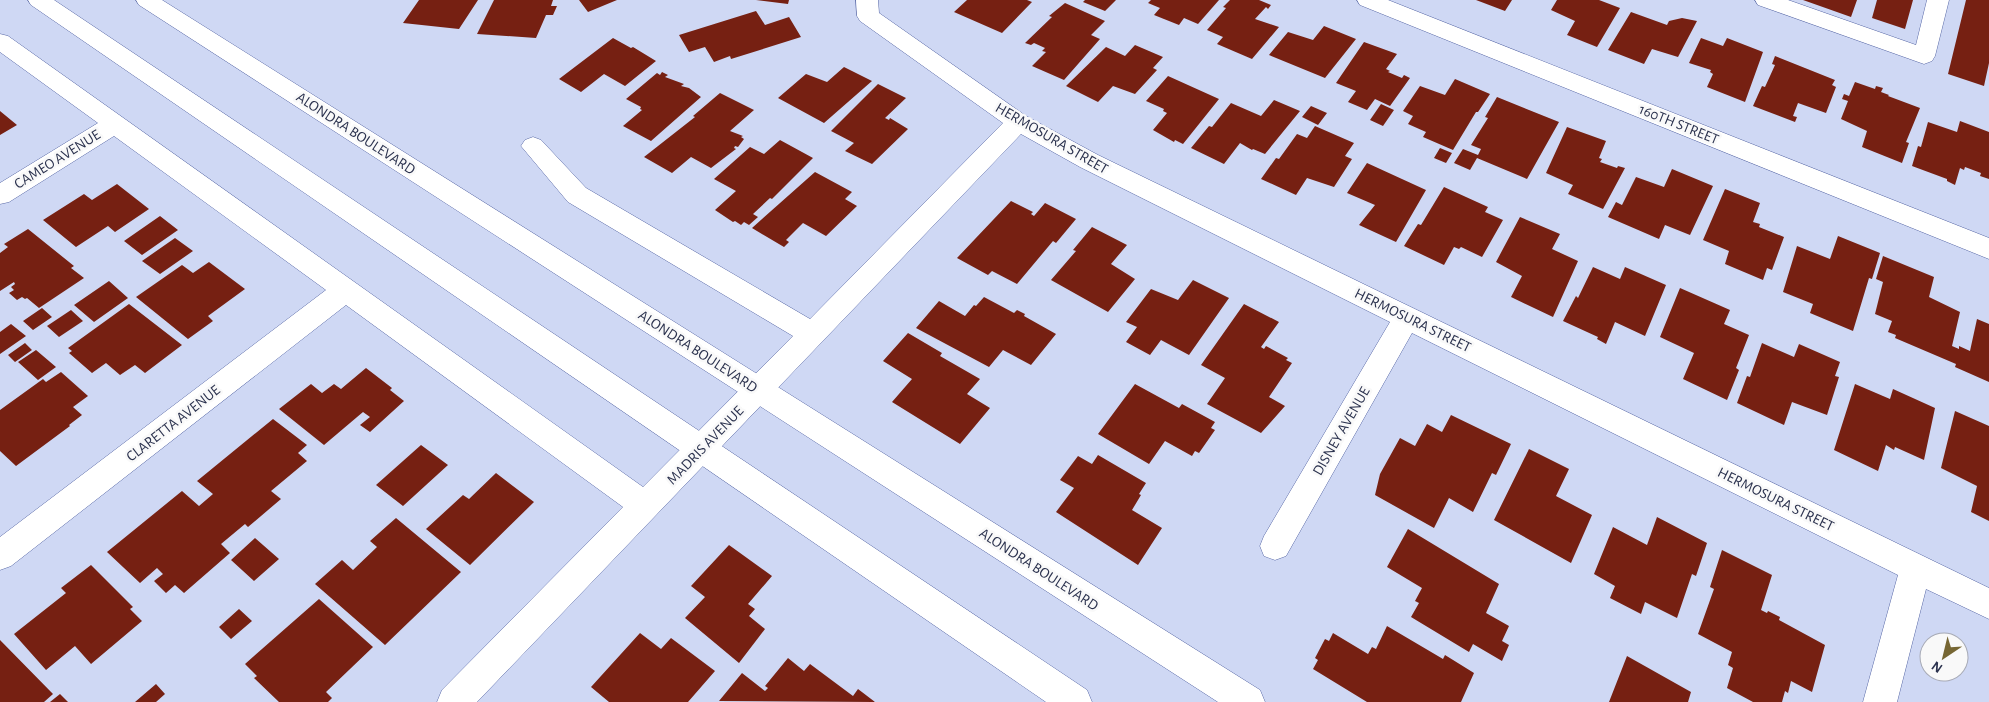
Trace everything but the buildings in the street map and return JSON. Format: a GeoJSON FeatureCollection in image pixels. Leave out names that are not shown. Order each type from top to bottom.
{"type":"FeatureCollection","features":[{"type":"Feature","properties":{"kind":"street"},"geometry":{"type":"LineString","coordinates":[[39,0],[1075,702]]}},
{"type":"Feature","properties":{"kind":"street","name":"ALONDRA BOULEVARD"},"geometry":{"type":"LineString","coordinates":[[148,0],[1248,702]]}},
{"type":"Feature","properties":{"kind":"street","name":"HERMOSURA STREET"},"geometry":{"type":"LineString","coordinates":[[867,0],[868,16],[1018,122],[1089,161],[1989,604]]}},
{"type":"Feature","properties":{"kind":"street","name":"160TH STREET"},"geometry":{"type":"LineString","coordinates":[[1368,0],[1989,248]]}},
{"type":"Feature","properties":{"kind":"street"},"geometry":{"type":"LineString","coordinates":[[1766,0],[1924,56],[1938,0]]}},
{"type":"Feature","properties":{"kind":"street"},"geometry":{"type":"LineString","coordinates":[[0,41],[646,506]]}},
{"type":"Feature","properties":{"kind":"street","name":"MADRIS AVENUE"},"geometry":{"type":"LineString","coordinates":[[454,702],[1018,122]]}},
{"type":"Feature","properties":{"kind":"street","name":"CAMEO AVENUE"},"geometry":{"type":"LineString","coordinates":[[0,195],[115,124]]}},
{"type":"Feature","properties":{"kind":"street"},"geometry":{"type":"LineString","coordinates":[[533,146],[577,195],[813,334]]}},
{"type":"Feature","properties":{"kind":"street","name":"CLARETTA AVENUE"},"geometry":{"type":"LineString","coordinates":[[0,556],[346,290]]}},
{"type":"Feature","properties":{"kind":"street","name":"DISNEY AVENUE"},"geometry":{"type":"LineString","coordinates":[[1274,546],[1407,317]]}},
{"type":"Feature","properties":{"kind":"street"},"geometry":{"type":"LineString","coordinates":[[1880,702],[1916,567]]}}]}
